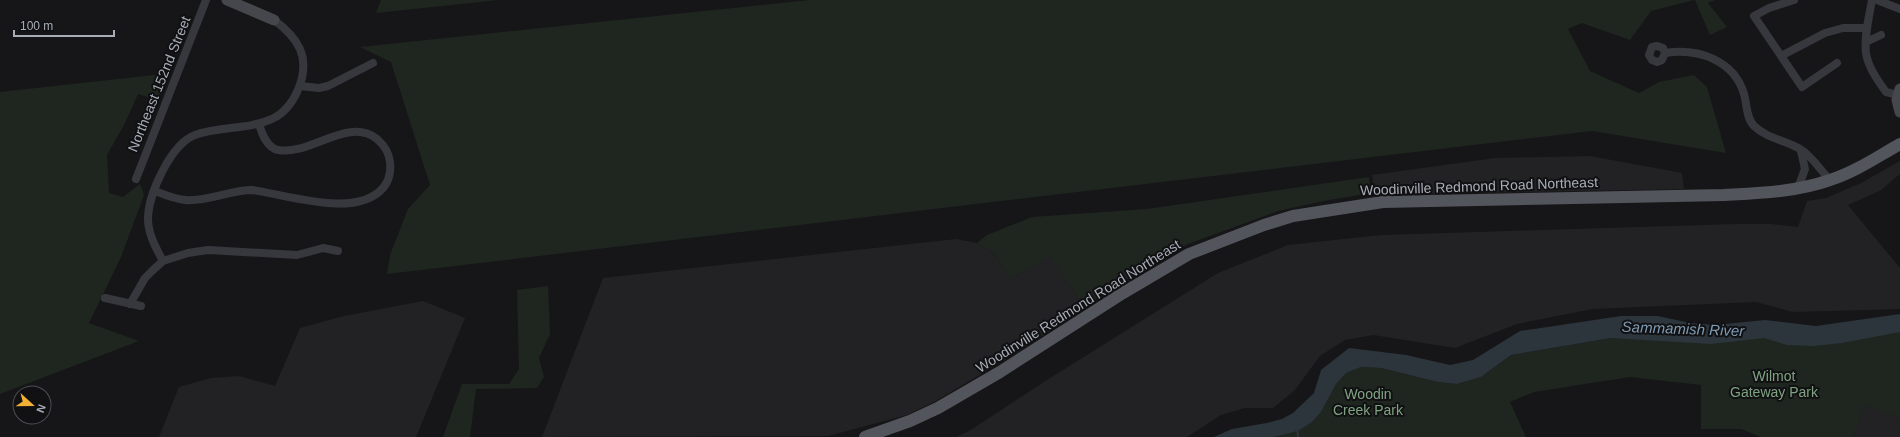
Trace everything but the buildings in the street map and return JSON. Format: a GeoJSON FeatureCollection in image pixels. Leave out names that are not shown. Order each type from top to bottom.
{"type":"FeatureCollection","features":[{"type":"Feature","properties":{"kind":"main road","name":"Woodinville Redmond Road Northeast"},"geometry":{"type":"LineString","coordinates":[[865,437],[910,421],[938,408],[1000,372],[1122,293],[1189,254],[1264,225],[1293,216],[1383,202],[1764,193],[1798,188],[1830,180],[1868,163],[1900,144]]}},
{"type":"Feature","properties":{"kind":"street","name":"Northeast 152nd Street"},"geometry":{"type":"LineString","coordinates":[[136,178],[206,0]]}},
{"type":"Feature","properties":{"kind":"street"},"geometry":{"type":"LineString","coordinates":[[163,261],[149,230],[148,218],[155,191],[169,159],[182,143],[194,136],[209,131],[258,124],[274,118],[287,108],[300,86],[303,61],[300,49],[289,31],[274,20],[227,0]]}},
{"type":"Feature","properties":{"kind":"street"},"geometry":{"type":"LineString","coordinates":[[1794,0],[1769,8],[1754,16],[1802,87],[1838,63]]}},
{"type":"Feature","properties":{"kind":"street"},"geometry":{"type":"LineString","coordinates":[[1872,0],[1867,28],[1866,54],[1874,74],[1886,92],[1899,92],[1900,112]]}},
{"type":"Feature","properties":{"kind":"street"},"geometry":{"type":"LineString","coordinates":[[1877,0],[1900,9]]}},
{"type":"Feature","properties":{"kind":"street"},"geometry":{"type":"LineString","coordinates":[[1781,56],[1825,33],[1843,28],[1867,28]]}},
{"type":"Feature","properties":{"kind":"street"},"geometry":{"type":"LineString","coordinates":[[1866,42],[1881,35]]}},
{"type":"Feature","properties":{"kind":"street"},"geometry":{"type":"LineString","coordinates":[[1665,53],[1690,51],[1725,65],[1737,77],[1744,94],[1748,115],[1752,124],[1761,132],[1772,138],[1800,148],[1830,180]]}},
{"type":"Feature","properties":{"kind":"street"},"geometry":{"type":"LineString","coordinates":[[300,86],[319,88],[328,86],[373,63]]}},
{"type":"Feature","properties":{"kind":"street"},"geometry":{"type":"LineString","coordinates":[[155,191],[170,197],[186,200],[239,190],[252,190],[337,204],[354,203],[378,194],[386,185],[390,175],[390,162],[387,151],[381,142],[366,133],[358,131],[345,133],[306,146],[276,150],[264,139],[258,124]]}},
{"type":"Feature","properties":{"kind":"street"},"geometry":{"type":"LineString","coordinates":[[1798,188],[1805,169],[1800,148]]}},
{"type":"Feature","properties":{"kind":"street"},"geometry":{"type":"LineString","coordinates":[[130,304],[145,278],[163,261],[188,253],[208,250],[297,255],[323,248],[338,251]]}},
{"type":"Feature","properties":{"kind":"street"},"geometry":{"type":"LineString","coordinates":[[105,298],[141,306]]}},
{"type":"Feature","properties":{"kind":"shaded area"},"geometry":{"type":"Polygon","coordinates":[[[1590,156],[1682,173],[1684,189],[1374,195],[1372,175],[1495,158],[1590,156]]]}},
{"type":"Feature","properties":{"kind":"shaded area"},"geometry":{"type":"Polygon","coordinates":[[[1900,161],[1900,174],[1881,190],[1848,205],[1900,268],[1900,309],[1793,312],[1756,302],[1593,309],[1517,324],[1455,348],[1373,335],[1345,340],[1320,356],[1295,390],[1273,408],[1245,408],[1221,415],[1187,437],[956,437],[969,431],[1047,380],[1218,273],[1288,245],[1381,235],[1736,224],[1771,224],[1798,227],[1807,201],[1826,198],[1861,183],[1900,161]]]}},
{"type":"Feature","properties":{"kind":"shaded area"},"geometry":{"type":"Polygon","coordinates":[[[956,239],[977,243],[993,253],[1012,279],[1050,255],[1084,307],[1021,350],[936,401],[907,415],[828,436],[542,437],[603,278],[956,239]]]}},
{"type":"Feature","properties":{"kind":"shaded area"},"geometry":{"type":"Polygon","coordinates":[[[423,301],[465,318],[416,437],[159,437],[179,387],[211,378],[239,376],[275,386],[300,328],[344,316],[423,301]]]}},
{"type":"Feature","properties":{"kind":"shaded area"},"geometry":{"type":"Polygon","coordinates":[[[1865,404],[1900,418],[1900,437],[1853,437],[1865,404]]]}},
{"type":"Feature","properties":{"kind":"green space"},"geometry":{"type":"Polygon","coordinates":[[[381,0],[499,0],[376,13],[381,0]]]}},
{"type":"Feature","properties":{"kind":"green space"},"geometry":{"type":"Polygon","coordinates":[[[810,0],[1694,0],[1651,11],[1630,40],[1582,23],[1568,29],[1590,71],[1639,93],[1659,82],[1694,75],[1707,87],[1726,153],[1592,131],[387,274],[390,255],[408,209],[430,185],[391,62],[360,47],[810,0]]]}},
{"type":"Feature","properties":{"kind":"green space"},"geometry":{"type":"Polygon","coordinates":[[[1695,0],[1715,0],[1708,3],[1727,27],[1710,35],[1695,0]]]}},
{"type":"Feature","properties":{"kind":"green space"},"geometry":{"type":"Polygon","coordinates":[[[163,74],[167,83],[157,100],[138,94],[125,123],[107,155],[109,193],[123,197],[140,184],[144,195],[121,257],[89,323],[139,341],[24,385],[12,385],[12,389],[0,394],[0,92],[163,74]]]}},
{"type":"Feature","properties":{"kind":"green space"},"geometry":{"type":"Polygon","coordinates":[[[1369,177],[1371,193],[1278,211],[1188,244],[1160,258],[1084,307],[1050,256],[1012,279],[993,253],[977,243],[987,235],[1032,217],[1147,209],[1369,177]]]}},
{"type":"Feature","properties":{"kind":"green space"},"geometry":{"type":"Polygon","coordinates":[[[548,286],[550,334],[539,358],[544,377],[537,388],[476,389],[470,437],[443,437],[462,384],[509,384],[519,369],[517,290],[548,286]]]}},
{"type":"Feature","properties":{"kind":"green space"},"geometry":{"type":"Polygon","coordinates":[[[1900,321],[1900,418],[1865,405],[1853,437],[1761,437],[1741,429],[1701,429],[1701,385],[1630,377],[1534,392],[1510,402],[1526,437],[1274,437],[1298,431],[1321,412],[1336,383],[1346,373],[1361,367],[1381,368],[1438,382],[1457,384],[1481,377],[1511,355],[1611,338],[1900,321]]]}},
{"type":"Feature","properties":{"kind":"water","name":"Sammamish River"},"geometry":{"type":"Polygon","coordinates":[[[1900,314],[1900,332],[1842,343],[1813,346],[1787,345],[1764,338],[1711,344],[1611,338],[1511,355],[1481,377],[1457,384],[1438,382],[1381,368],[1361,367],[1346,373],[1336,384],[1321,412],[1312,422],[1298,431],[1274,437],[1214,437],[1232,429],[1282,419],[1293,413],[1314,393],[1321,370],[1349,348],[1406,355],[1450,365],[1473,360],[1520,331],[1621,316],[1658,316],[1690,323],[1715,325],[1765,320],[1816,326],[1900,314]]]}},
{"type":"Feature","properties":{"kind":"waterway"},"geometry":{"type":"LineString","coordinates":[[1297,428],[1298,437]]}},
{"type":"Feature","properties":{"kind":"park label","name":"Wilmot Gateway Park"},"geometry":{"type":"Point","coordinates":[1774,384]}},
{"type":"Feature","properties":{"kind":"park label","name":"Woodin Creek Park"},"geometry":{"type":"Point","coordinates":[1368,402]}}]}
